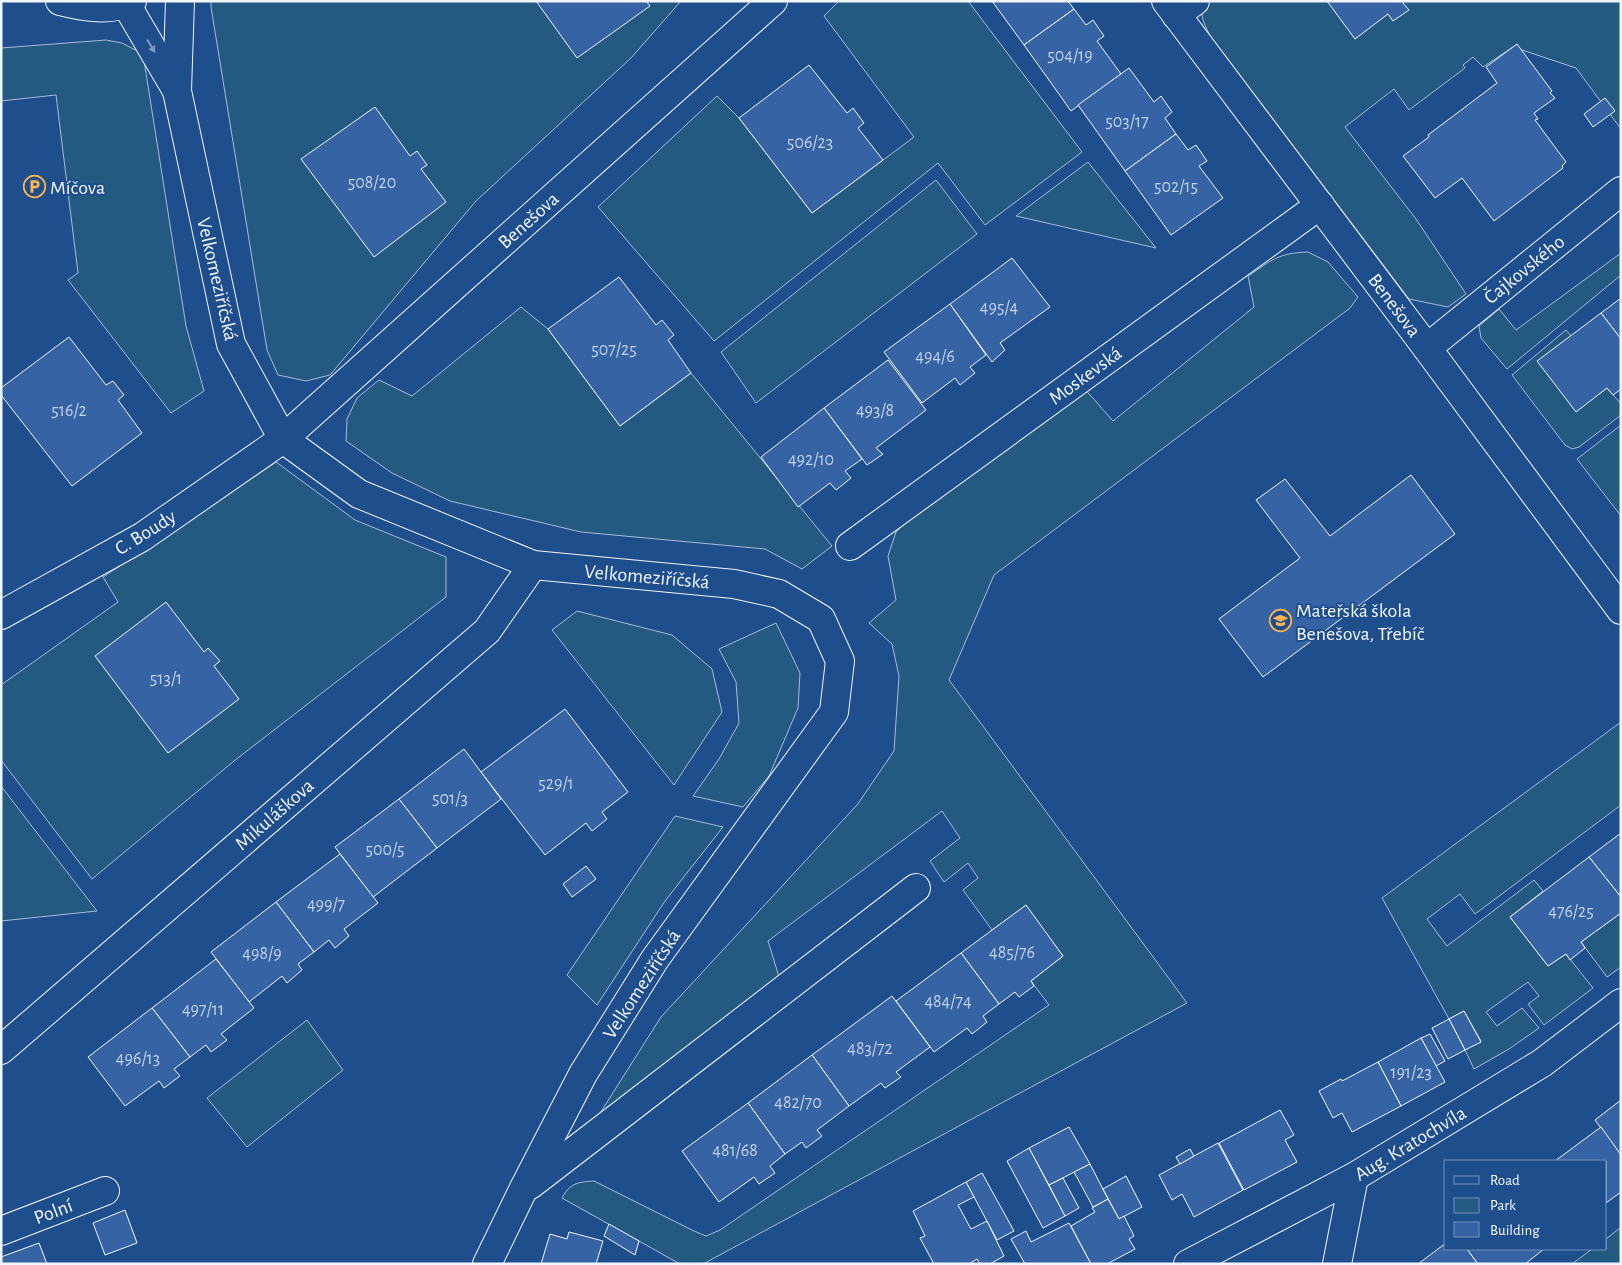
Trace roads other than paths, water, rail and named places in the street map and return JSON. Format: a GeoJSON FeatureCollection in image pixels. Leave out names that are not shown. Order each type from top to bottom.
{"type":"FeatureCollection","features":[{"type":"Feature","properties":{"kind":"street"},"geometry":{"type":"LineString","coordinates":[[60,1],[91,8],[129,3],[178,91]]}},
{"type":"Feature","properties":{"kind":"street","name":"Velkomeziříčská"},"geometry":{"type":"LineString","coordinates":[[180,1],[178,91],[231,344],[283,439],[359,494],[532,565],[734,584],[779,594],[821,619],[840,661],[834,712],[655,959],[583,1074],[487,1264]]}},
{"type":"Feature","properties":{"kind":"street","name":"Benešova"},"geometry":{"type":"LineString","coordinates":[[283,439],[773,1]]}},
{"type":"Feature","properties":{"kind":"street","name":"Benešova"},"geometry":{"type":"LineString","coordinates":[[1179,6],[1320,205],[1621,610]]}},
{"type":"Feature","properties":{"kind":"street","name":"Čajkovského"},"geometry":{"type":"LineString","coordinates":[[1427,348],[1621,191]]}},
{"type":"Feature","properties":{"kind":"street","name":"Moskevská"},"geometry":{"type":"LineString","coordinates":[[850,546],[1320,205]]}},
{"type":"Feature","properties":{"kind":"street","name":"C. Boudy"},"geometry":{"type":"LineString","coordinates":[[1,615],[142,536],[283,439]]}},
{"type":"Feature","properties":{"kind":"street","name":"Mikuláškova"},"geometry":{"type":"LineString","coordinates":[[1,1050],[487,631],[532,565]]}},
{"type":"Feature","properties":{"kind":"street","name":"Velkomeziříčská"},"geometry":{"type":"LineString","coordinates":[[523,1190],[916,888]]}},
{"type":"Feature","properties":{"kind":"street","name":"Aug. Kratochvíla"},"geometry":{"type":"LineString","coordinates":[[1188,1264],[1354,1177],[1542,1063],[1621,1003]]}},
{"type":"Feature","properties":{"kind":"street"},"geometry":{"type":"LineString","coordinates":[[1337,1264],[1354,1177]]}},
{"type":"Feature","properties":{"kind":"street","name":"Polní"},"geometry":{"type":"LineString","coordinates":[[1,1231],[106,1191]]}},
{"type":"Feature","properties":{"kind":"place","name":"Míčova"},"geometry":{"type":"Point","coordinates":[34,187]}},
{"type":"Feature","properties":{"kind":"place","name":"Mateřská škola Benešova, Třebíč"},"geometry":{"type":"Point","coordinates":[1280,621]}}]}
